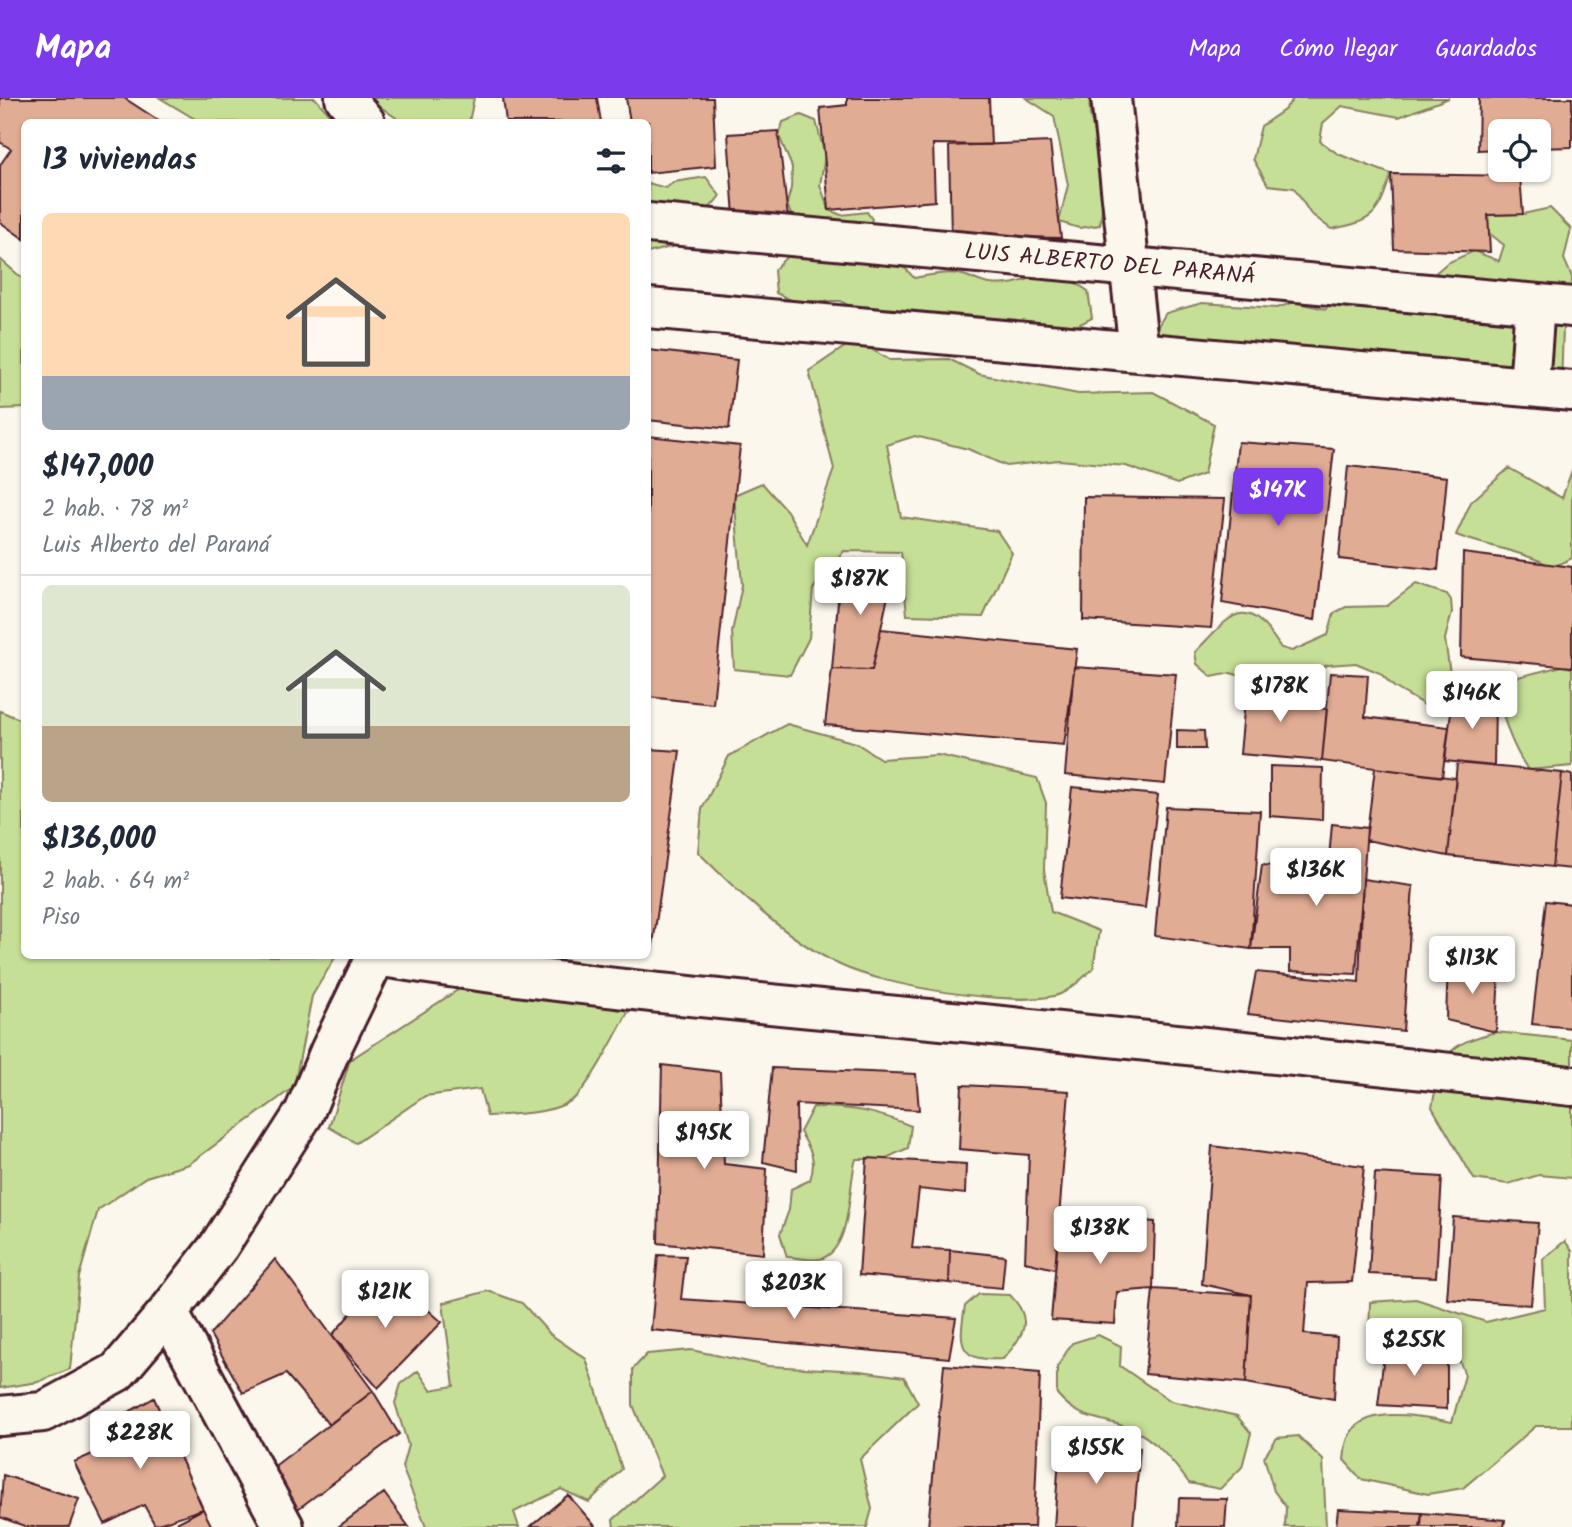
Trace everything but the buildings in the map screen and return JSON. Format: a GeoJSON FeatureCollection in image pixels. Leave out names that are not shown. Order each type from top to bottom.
{"type":"FeatureCollection","features":[{"type":"Feature","properties":{"kind":"street"},"geometry":{"type":"LineString","coordinates":[[345,98],[362,119]]}},
{"type":"Feature","properties":{"kind":"street"},"geometry":{"type":"LineString","coordinates":[[1111,98],[1139,352]]}},
{"type":"Feature","properties":{"kind":"street","name":"LUIS ALBERTO DEL PARANÁ"},"geometry":{"type":"LineString","coordinates":[[651,223],[1554,306]]}},
{"type":"Feature","properties":{"kind":"street"},"geometry":{"type":"LineString","coordinates":[[1529,386],[1554,306]]}},
{"type":"Feature","properties":{"kind":"street"},"geometry":{"type":"LineString","coordinates":[[651,307],[1572,391]]}},
{"type":"Feature","properties":{"kind":"street"},"geometry":{"type":"LineString","coordinates":[[0,1416],[43,1412],[117,1372],[168,1312],[219,1246],[304,1113],[330,1051],[375,959]]}},
{"type":"Feature","properties":{"kind":"street"},"geometry":{"type":"LineString","coordinates":[[395,959],[639,992],[1181,1043],[1572,1086]]}},
{"type":"Feature","properties":{"kind":"street"},"geometry":{"type":"LineString","coordinates":[[168,1312],[284,1527]]}},
{"type":"Feature","properties":{"kind":"green space"},"geometry":{"type":"Polygon","coordinates":[[[160,98],[315,98],[330,115],[339,119],[195,119],[160,98]]]}},
{"type":"Feature","properties":{"kind":"green space"},"geometry":{"type":"Polygon","coordinates":[[[368,98],[474,98],[470,119],[398,119],[368,98]]]}},
{"type":"Feature","properties":{"kind":"green space"},"geometry":{"type":"Polygon","coordinates":[[[1026,98],[1090,98],[1090,115],[1102,184],[1100,225],[1079,228],[1059,222],[1068,185],[1054,116],[1026,98]]]}},
{"type":"Feature","properties":{"kind":"green space"},"geometry":{"type":"Polygon","coordinates":[[[1294,98],[1449,98],[1399,117],[1342,106],[1323,123],[1320,141],[1338,154],[1391,174],[1378,208],[1372,214],[1357,223],[1331,229],[1310,213],[1294,188],[1268,185],[1253,159],[1261,126],[1284,110],[1294,98]]]}},
{"type":"Feature","properties":{"kind":"green space"},"geometry":{"type":"Polygon","coordinates":[[[801,115],[816,121],[825,156],[820,185],[829,210],[841,215],[867,212],[872,219],[866,233],[796,228],[787,204],[792,167],[779,136],[783,122],[801,115]]]}},
{"type":"Feature","properties":{"kind":"green space"},"geometry":{"type":"Polygon","coordinates":[[[706,177],[720,196],[678,245],[651,252],[651,184],[666,188],[674,182],[706,177]]]}},
{"type":"Feature","properties":{"kind":"green space"},"geometry":{"type":"Polygon","coordinates":[[[1550,208],[1571,229],[1564,259],[1572,277],[1572,308],[1563,327],[1561,389],[1180,368],[1154,332],[1166,313],[1202,303],[1277,308],[1294,302],[1326,309],[1337,286],[1432,276],[1447,263],[1474,251],[1499,261],[1504,245],[1489,233],[1488,215],[1523,214],[1550,208]]]}},
{"type":"Feature","properties":{"kind":"green space"},"geometry":{"type":"Polygon","coordinates":[[[792,251],[850,263],[893,263],[906,269],[914,278],[953,273],[986,283],[1005,284],[1039,276],[1059,276],[1088,291],[1092,318],[1065,332],[992,326],[970,316],[928,319],[859,312],[841,301],[793,301],[776,293],[774,270],[792,251]]]}},
{"type":"Feature","properties":{"kind":"green space"},"geometry":{"type":"Polygon","coordinates":[[[0,259],[21,277],[21,408],[0,409],[0,259]]]}},
{"type":"Feature","properties":{"kind":"green space"},"geometry":{"type":"Polygon","coordinates":[[[855,340],[890,360],[949,359],[979,374],[1078,394],[1153,392],[1214,424],[1204,474],[1177,484],[1126,466],[1059,460],[1006,466],[968,449],[915,436],[887,445],[901,517],[997,531],[1012,553],[983,617],[907,615],[901,552],[844,551],[813,589],[809,638],[790,675],[734,669],[732,632],[742,585],[734,495],[762,483],[787,511],[807,545],[834,469],[809,371],[855,340]]]}},
{"type":"Feature","properties":{"kind":"green space"},"geometry":{"type":"Polygon","coordinates":[[[1509,468],[1562,498],[1572,470],[1572,558],[1553,567],[1456,535],[1471,502],[1509,468]]]}},
{"type":"Feature","properties":{"kind":"green space"},"geometry":{"type":"Polygon","coordinates":[[[1416,584],[1447,594],[1451,600],[1452,612],[1445,639],[1453,695],[1428,707],[1394,687],[1380,673],[1356,663],[1328,665],[1286,681],[1247,678],[1231,673],[1212,677],[1197,664],[1195,652],[1219,627],[1238,614],[1248,614],[1258,619],[1281,648],[1292,651],[1328,635],[1334,613],[1346,607],[1387,606],[1416,584]]]}},
{"type":"Feature","properties":{"kind":"green space"},"geometry":{"type":"Polygon","coordinates":[[[1562,666],[1572,668],[1572,766],[1528,770],[1509,734],[1499,694],[1510,679],[1562,666]]]}},
{"type":"Feature","properties":{"kind":"green space"},"geometry":{"type":"Polygon","coordinates":[[[0,711],[21,720],[21,959],[334,959],[312,996],[294,1087],[189,1164],[146,1177],[98,1210],[79,1277],[70,1369],[38,1382],[0,1388],[0,711]]]}},
{"type":"Feature","properties":{"kind":"green space"},"geometry":{"type":"Polygon","coordinates":[[[787,724],[856,743],[881,759],[938,755],[1037,778],[1046,803],[1044,870],[1051,912],[1099,931],[1093,969],[1069,989],[1054,996],[1007,998],[946,992],[860,973],[820,954],[783,929],[698,852],[702,809],[729,756],[787,724]]]}},
{"type":"Feature","properties":{"kind":"green space"},"geometry":{"type":"Polygon","coordinates":[[[543,959],[555,959],[600,965],[639,992],[585,1087],[577,1096],[558,1107],[522,1114],[487,1116],[480,1089],[425,1096],[356,1143],[329,1127],[350,1060],[484,973],[543,959]]]}},
{"type":"Feature","properties":{"kind":"green space"},"geometry":{"type":"Polygon","coordinates":[[[1496,1032],[1572,1040],[1572,1178],[1539,1175],[1508,1184],[1474,1179],[1432,1107],[1439,1075],[1448,1055],[1465,1042],[1496,1032]]]}},
{"type":"Feature","properties":{"kind":"green space"},"geometry":{"type":"Polygon","coordinates":[[[813,1107],[863,1111],[911,1126],[908,1148],[884,1159],[856,1159],[844,1230],[831,1253],[812,1260],[787,1257],[780,1234],[789,1210],[791,1189],[810,1180],[812,1173],[812,1155],[800,1132],[813,1107]]]}},
{"type":"Feature","properties":{"kind":"green space"},"geometry":{"type":"Polygon","coordinates":[[[1565,1241],[1572,1251],[1572,1426],[1536,1426],[1463,1488],[1428,1494],[1361,1479],[1344,1460],[1347,1440],[1355,1427],[1366,1420],[1395,1415],[1452,1422],[1465,1375],[1452,1342],[1404,1348],[1369,1337],[1370,1302],[1416,1299],[1486,1322],[1545,1308],[1543,1259],[1565,1241]]]}},
{"type":"Feature","properties":{"kind":"green space"},"geometry":{"type":"Polygon","coordinates":[[[488,1291],[522,1303],[550,1334],[586,1359],[622,1469],[589,1502],[561,1489],[514,1512],[519,1527],[426,1527],[402,1467],[408,1445],[395,1403],[401,1384],[418,1371],[431,1390],[454,1386],[443,1303],[488,1291]]]}},
{"type":"Feature","properties":{"kind":"green space"},"geometry":{"type":"Polygon","coordinates":[[[979,1294],[1010,1295],[1022,1312],[1024,1320],[1021,1336],[1003,1359],[978,1358],[965,1349],[962,1341],[965,1306],[979,1294]]]}},
{"type":"Feature","properties":{"kind":"green space"},"geometry":{"type":"Polygon","coordinates":[[[1098,1335],[1121,1346],[1120,1366],[1171,1401],[1237,1416],[1251,1433],[1242,1467],[1220,1489],[1189,1483],[1170,1459],[1147,1437],[1118,1424],[1082,1414],[1057,1394],[1057,1367],[1072,1343],[1098,1335]]]}},
{"type":"Feature","properties":{"kind":"green space"},"geometry":{"type":"Polygon","coordinates":[[[691,1350],[768,1366],[860,1371],[904,1377],[918,1403],[860,1459],[872,1509],[867,1527],[614,1527],[613,1520],[662,1476],[633,1405],[633,1369],[647,1354],[691,1350]]]}},
{"type":"Feature","properties":{"kind":"green space"},"geometry":{"type":"Polygon","coordinates":[[[1298,1436],[1323,1460],[1326,1527],[1285,1527],[1286,1507],[1274,1491],[1264,1457],[1277,1438],[1298,1436]]]}}]}
